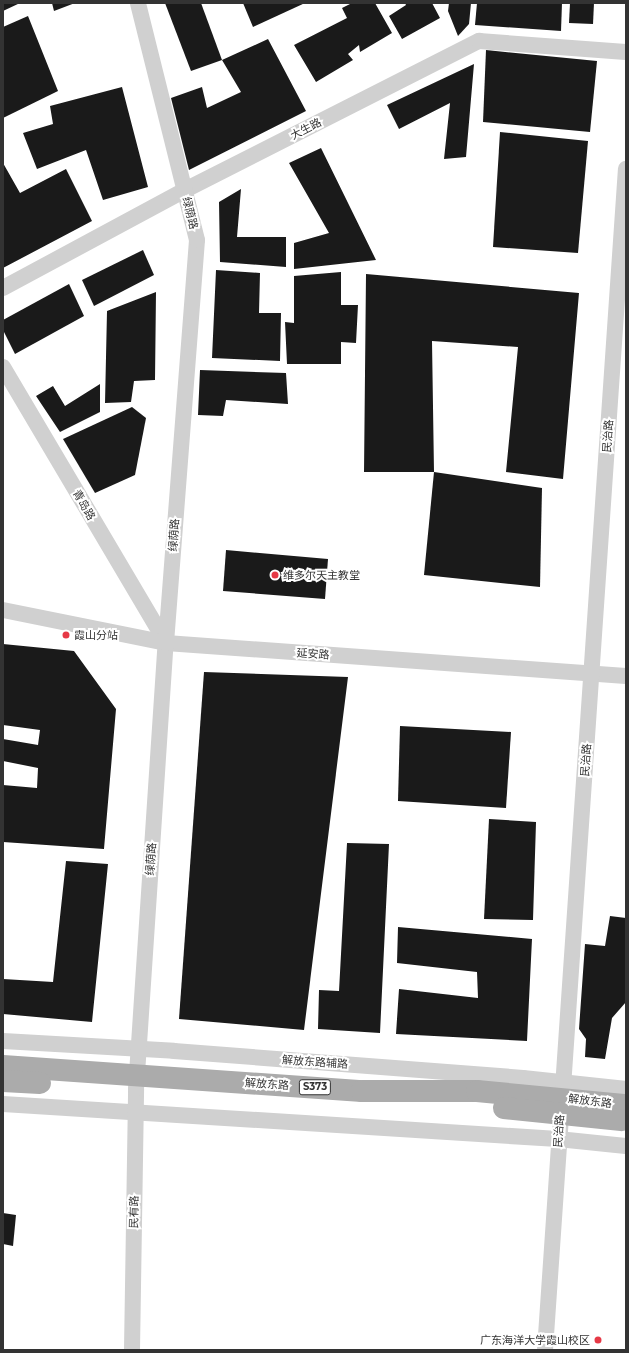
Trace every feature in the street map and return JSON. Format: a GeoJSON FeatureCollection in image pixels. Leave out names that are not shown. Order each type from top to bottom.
{"type":"FeatureCollection","features":[{"type":"Feature","properties":{"kind":"main road","name":"解放东路"},"geometry":{"type":"LineString","coordinates":[[3,1066],[137,1082],[361,1103],[476,1106],[626,1105]]}},
{"type":"Feature","properties":{"kind":"main road","name":"解放东路"},"geometry":{"type":"LineString","coordinates":[[3,1081],[137,1082]]}},
{"type":"Feature","properties":{"kind":"main road","name":"解放东路"},"geometry":{"type":"LineString","coordinates":[[561,1105],[626,1120]]}},
{"type":"Feature","properties":{"kind":"street","name":"绿荫路"},"geometry":{"type":"LineString","coordinates":[[137,1082],[166,643],[197,240],[138,3]]}},
{"type":"Feature","properties":{"kind":"street","name":"大生路"},"geometry":{"type":"LineString","coordinates":[[3,288],[184,190],[479,41],[626,52]]}},
{"type":"Feature","properties":{"kind":"street","name":"民治路"},"geometry":{"type":"LineString","coordinates":[[545,1350],[558,1139],[592,674],[626,169]]}},
{"type":"Feature","properties":{"kind":"street","name":"青岛路"},"geometry":{"type":"LineString","coordinates":[[3,367],[166,643]]}},
{"type":"Feature","properties":{"kind":"street","name":"延安路"},"geometry":{"type":"LineString","coordinates":[[3,610],[166,643],[626,676]]}},
{"type":"Feature","properties":{"kind":"street","name":"解放东路辅路"},"geometry":{"type":"LineString","coordinates":[[3,1041],[174,1050],[523,1078],[626,1089]]}},
{"type":"Feature","properties":{"kind":"street","name":"民有路"},"geometry":{"type":"LineString","coordinates":[[132,1350],[137,1082]]}},
{"type":"Feature","properties":{"kind":"street"},"geometry":{"type":"LineString","coordinates":[[3,1104],[136,1114],[558,1139],[626,1146]]}},
{"type":"Feature","properties":{"kind":"building"},"geometry":{"type":"Polygon","coordinates":[[[3,3],[20,3],[3,11],[3,3]]]}},
{"type":"Feature","properties":{"kind":"building"},"geometry":{"type":"Polygon","coordinates":[[[52,3],[75,3],[54,11],[52,3]]]}},
{"type":"Feature","properties":{"kind":"building"},"geometry":{"type":"Polygon","coordinates":[[[165,3],[201,3],[222,60],[191,71],[165,3]]]}},
{"type":"Feature","properties":{"kind":"building"},"geometry":{"type":"Polygon","coordinates":[[[243,3],[305,3],[253,27],[243,3]]]}},
{"type":"Feature","properties":{"kind":"building"},"geometry":{"type":"Polygon","coordinates":[[[352,3],[375,3],[392,33],[360,52],[359,45],[348,54],[353,60],[316,82],[294,45],[347,18],[342,8],[352,3]]]}},
{"type":"Feature","properties":{"kind":"building"},"geometry":{"type":"Polygon","coordinates":[[[405,3],[432,3],[440,18],[402,39],[389,16],[406,5],[405,3]]]}},
{"type":"Feature","properties":{"kind":"building"},"geometry":{"type":"Polygon","coordinates":[[[449,3],[471,3],[469,24],[458,36],[448,11],[449,3]]]}},
{"type":"Feature","properties":{"kind":"building"},"geometry":{"type":"Polygon","coordinates":[[[477,3],[562,3],[561,31],[475,25],[477,3]]]}},
{"type":"Feature","properties":{"kind":"building"},"geometry":{"type":"Polygon","coordinates":[[[570,3],[594,3],[593,24],[569,23],[570,3]]]}},
{"type":"Feature","properties":{"kind":"building"},"geometry":{"type":"Polygon","coordinates":[[[28,16],[58,91],[3,118],[3,27],[28,16]]]}},
{"type":"Feature","properties":{"kind":"building"},"geometry":{"type":"Polygon","coordinates":[[[268,39],[306,111],[189,170],[171,98],[202,87],[207,108],[241,92],[222,60],[268,39]]]}},
{"type":"Feature","properties":{"kind":"building"},"geometry":{"type":"Polygon","coordinates":[[[486,50],[597,61],[590,132],[483,122],[486,50]]]}},
{"type":"Feature","properties":{"kind":"building"},"geometry":{"type":"Polygon","coordinates":[[[474,64],[466,157],[444,159],[450,103],[399,129],[387,105],[474,64]]]}},
{"type":"Feature","properties":{"kind":"building"},"geometry":{"type":"Polygon","coordinates":[[[122,87],[148,187],[103,200],[86,150],[37,169],[23,133],[53,124],[50,106],[122,87]]]}},
{"type":"Feature","properties":{"kind":"building"},"geometry":{"type":"Polygon","coordinates":[[[500,132],[588,141],[578,253],[493,247],[500,132]]]}},
{"type":"Feature","properties":{"kind":"building"},"geometry":{"type":"Polygon","coordinates":[[[321,148],[376,260],[294,269],[294,243],[329,233],[289,163],[321,148]]]}},
{"type":"Feature","properties":{"kind":"building"},"geometry":{"type":"Polygon","coordinates":[[[3,163],[20,193],[66,169],[92,221],[3,268],[3,163]]]}},
{"type":"Feature","properties":{"kind":"building"},"geometry":{"type":"Polygon","coordinates":[[[241,189],[237,237],[286,237],[286,267],[220,262],[219,202],[241,189]]]}},
{"type":"Feature","properties":{"kind":"building"},"geometry":{"type":"Polygon","coordinates":[[[143,250],[154,275],[94,306],[82,280],[143,250]]]}},
{"type":"Feature","properties":{"kind":"building"},"geometry":{"type":"Polygon","coordinates":[[[216,270],[260,273],[259,313],[281,313],[280,361],[212,358],[216,270]]]}},
{"type":"Feature","properties":{"kind":"building"},"geometry":{"type":"Polygon","coordinates":[[[341,272],[341,305],[358,305],[356,343],[341,342],[341,364],[287,364],[285,322],[294,323],[294,276],[341,272]]]}},
{"type":"Feature","properties":{"kind":"building"},"geometry":{"type":"Polygon","coordinates":[[[366,274],[579,293],[563,479],[506,472],[518,347],[432,341],[434,472],[364,472],[366,274]]]}},
{"type":"Feature","properties":{"kind":"building"},"geometry":{"type":"Polygon","coordinates":[[[69,284],[84,316],[15,354],[3,330],[3,320],[69,284]]]}},
{"type":"Feature","properties":{"kind":"building"},"geometry":{"type":"Polygon","coordinates":[[[156,292],[155,380],[134,381],[131,402],[105,403],[107,311],[156,292]]]}},
{"type":"Feature","properties":{"kind":"building"},"geometry":{"type":"Polygon","coordinates":[[[200,370],[286,373],[288,404],[226,400],[223,416],[198,415],[200,370]]]}},
{"type":"Feature","properties":{"kind":"building"},"geometry":{"type":"Polygon","coordinates":[[[100,384],[100,412],[60,432],[36,396],[53,386],[65,406],[100,384]]]}},
{"type":"Feature","properties":{"kind":"building"},"geometry":{"type":"Polygon","coordinates":[[[132,407],[146,418],[135,475],[95,493],[63,439],[132,407]]]}},
{"type":"Feature","properties":{"kind":"building"},"geometry":{"type":"Polygon","coordinates":[[[434,472],[542,488],[540,587],[424,575],[434,472]]]}},
{"type":"Feature","properties":{"kind":"building","name":"维多尔天主教堂"},"geometry":{"type":"Polygon","coordinates":[[[226,550],[328,559],[325,599],[223,591],[226,550]]]}},
{"type":"Feature","properties":{"kind":"building"},"geometry":{"type":"Polygon","coordinates":[[[3,644],[74,651],[116,709],[104,849],[3,842],[3,785],[37,788],[38,768],[3,761],[3,739],[38,745],[40,730],[3,725],[3,644]]]}},
{"type":"Feature","properties":{"kind":"building"},"geometry":{"type":"Polygon","coordinates":[[[204,672],[348,677],[304,1030],[179,1019],[204,672]]]}},
{"type":"Feature","properties":{"kind":"building"},"geometry":{"type":"Polygon","coordinates":[[[400,726],[511,732],[506,808],[398,801],[400,726]]]}},
{"type":"Feature","properties":{"kind":"building"},"geometry":{"type":"Polygon","coordinates":[[[489,819],[536,822],[533,920],[484,919],[489,819]]]}},
{"type":"Feature","properties":{"kind":"building"},"geometry":{"type":"Polygon","coordinates":[[[347,843],[389,844],[380,1033],[318,1029],[319,990],[339,991],[347,843]]]}},
{"type":"Feature","properties":{"kind":"building"},"geometry":{"type":"Polygon","coordinates":[[[66,861],[108,864],[92,1022],[3,1014],[3,979],[53,982],[66,861]]]}},
{"type":"Feature","properties":{"kind":"building"},"geometry":{"type":"Polygon","coordinates":[[[610,916],[626,918],[626,1002],[612,1018],[605,1059],[585,1057],[586,1039],[579,1029],[585,944],[605,946],[610,916]]]}},
{"type":"Feature","properties":{"kind":"building"},"geometry":{"type":"Polygon","coordinates":[[[398,927],[532,939],[527,1041],[396,1034],[399,989],[478,998],[477,972],[397,963],[398,927]]]}},
{"type":"Feature","properties":{"kind":"building"},"geometry":{"type":"Polygon","coordinates":[[[3,1213],[16,1215],[13,1246],[3,1244],[3,1213]]]}},
{"type":"Feature","properties":{"kind":"place","name":"维多尔天主教堂"},"geometry":{"type":"Point","coordinates":[275,575]}},
{"type":"Feature","properties":{"kind":"place","name":"霞山分站"},"geometry":{"type":"Point","coordinates":[66,635]}},
{"type":"Feature","properties":{"kind":"place","name":"广东海洋大学霞山校区"},"geometry":{"type":"Point","coordinates":[598,1340]}}]}
